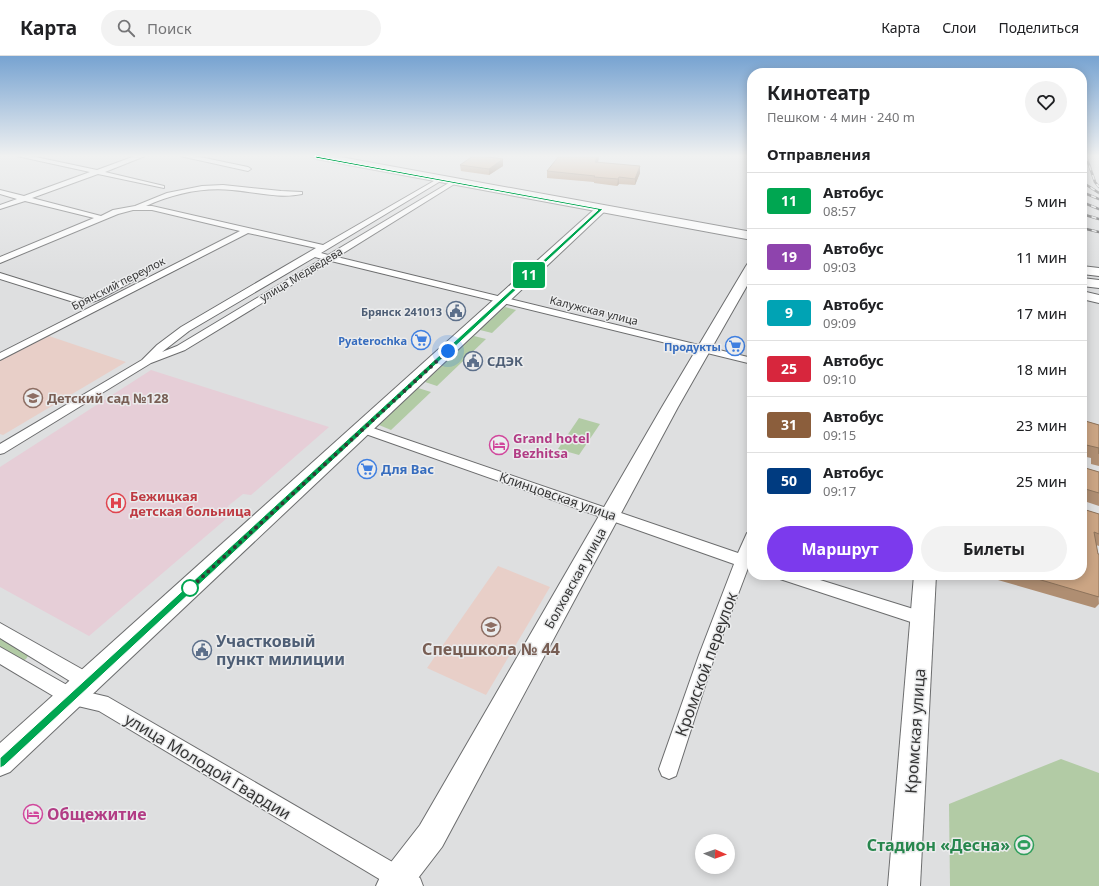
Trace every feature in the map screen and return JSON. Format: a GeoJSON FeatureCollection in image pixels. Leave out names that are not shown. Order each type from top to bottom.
{"type":"FeatureCollection","features":[{"type":"Feature","properties":{"kind":"main road"},"geometry":{"type":"LineString","coordinates":[[523,195],[747,234]]}},
{"type":"Feature","properties":{"kind":"main road"},"geometry":{"type":"LineString","coordinates":[[0,762],[364,429],[601,209]]}},
{"type":"Feature","properties":{"kind":"main road"},"geometry":{"type":"LineString","coordinates":[[578,229],[598,226],[615,211]]}},
{"type":"Feature","properties":{"kind":"main road"},"geometry":{"type":"LineString","coordinates":[[1087,271],[1099,272]]}},
{"type":"Feature","properties":{"kind":"main road","name":"Болховская улица"},"geometry":{"type":"LineString","coordinates":[[400,883],[431,836],[670,407],[747,275]]}},
{"type":"Feature","properties":{"kind":"main road"},"geometry":{"type":"LineString","coordinates":[[1087,277],[1099,279]]}},
{"type":"Feature","properties":{"kind":"main road"},"geometry":{"type":"LineString","coordinates":[[1087,283],[1099,284]]}},
{"type":"Feature","properties":{"kind":"main road"},"geometry":{"type":"LineString","coordinates":[[1087,296],[1099,298]]}},
{"type":"Feature","properties":{"kind":"main road","name":"Кромская улица"},"geometry":{"type":"LineString","coordinates":[[904,886],[925,580]]}},
{"type":"Feature","properties":{"kind":"street"},"geometry":{"type":"LineString","coordinates":[[11,195],[101,218]]}},
{"type":"Feature","properties":{"kind":"street"},"geometry":{"type":"LineString","coordinates":[[0,208],[34,195]]}},
{"type":"Feature","properties":{"kind":"street"},"geometry":{"type":"LineString","coordinates":[[0,260],[116,212],[173,195]]}},
{"type":"Feature","properties":{"kind":"street","name":"улица Медведева"},"geometry":{"type":"LineString","coordinates":[[146,362],[163,345],[185,329],[415,195]]}},
{"type":"Feature","properties":{"kind":"street","name":"улица Медведева"},"geometry":{"type":"LineString","coordinates":[[0,450],[146,362],[181,348],[433,195]]}},
{"type":"Feature","properties":{"kind":"street"},"geometry":{"type":"LineString","coordinates":[[133,208],[152,208],[325,248]]}},
{"type":"Feature","properties":{"kind":"street","name":"Брянский переулок"},"geometry":{"type":"LineString","coordinates":[[0,357],[247,230]]}},
{"type":"Feature","properties":{"kind":"street"},"geometry":{"type":"LineString","coordinates":[[0,276],[82,302],[95,298],[204,244]]}},
{"type":"Feature","properties":{"kind":"street","name":"Калужская улица"},"geometry":{"type":"LineString","coordinates":[[314,254],[747,360]]}},
{"type":"Feature","properties":{"kind":"street","name":"Клинцовская улица"},"geometry":{"type":"LineString","coordinates":[[364,429],[747,563]]}},
{"type":"Feature","properties":{"kind":"street","name":"Кромской переулок"},"geometry":{"type":"LineString","coordinates":[[669,769],[707,655],[747,565]]}},
{"type":"Feature","properties":{"kind":"street"},"geometry":{"type":"LineString","coordinates":[[800,580],[923,620]]}},
{"type":"Feature","properties":{"kind":"street"},"geometry":{"type":"LineString","coordinates":[[0,630],[88,682],[102,703]]}},
{"type":"Feature","properties":{"kind":"street","name":"улица Молодой Гвардии"},"geometry":{"type":"LineString","coordinates":[[0,655],[71,697],[102,703],[400,883]]}},
{"type":"Feature","properties":{"kind":"shaded area","name":"Детский сад №128"},"geometry":{"type":"Polygon","coordinates":[[[49,336],[126,362],[3,435],[0,434],[0,360],[49,336]]]}},
{"type":"Feature","properties":{"kind":"shaded area","name":"Бежицкая детская больница"},"geometry":{"type":"Polygon","coordinates":[[[151,370],[329,427],[251,495],[243,494],[228,506],[233,513],[89,636],[0,587],[0,467],[151,370]]]}},
{"type":"Feature","properties":{"kind":"shaded area","name":"Спецшкола № 44"},"geometry":{"type":"Polygon","coordinates":[[[498,566],[550,587],[486,695],[427,668],[498,566]]]}},
{"type":"Feature","properties":{"kind":"green space"},"geometry":{"type":"Polygon","coordinates":[[[505,307],[516,310],[492,333],[480,330],[505,307]]]}},
{"type":"Feature","properties":{"kind":"green space"},"geometry":{"type":"Polygon","coordinates":[[[474,336],[486,339],[437,386],[425,382],[474,336]]]}},
{"type":"Feature","properties":{"kind":"green space"},"geometry":{"type":"Polygon","coordinates":[[[418,388],[431,392],[391,430],[379,425],[418,388]]]}},
{"type":"Feature","properties":{"kind":"green space"},"geometry":{"type":"Polygon","coordinates":[[[579,418],[600,424],[579,455],[558,449],[579,418]]]}},
{"type":"Feature","properties":{"kind":"green space"},"geometry":{"type":"Polygon","coordinates":[[[0,636],[30,653],[26,659],[23,661],[0,651],[0,636]]]}},
{"type":"Feature","properties":{"kind":"green space","name":"Стадион «Десна»"},"geometry":{"type":"Polygon","coordinates":[[[1061,759],[1099,773],[1099,886],[950,886],[949,804],[1061,759]]]}},
{"type":"Feature","properties":{"kind":"building"},"geometry":{"type":"Polygon","coordinates":[[[1087,421],[1099,425],[1099,448],[1087,445],[1087,421]]]}},
{"type":"Feature","properties":{"kind":"building"},"geometry":{"type":"Polygon","coordinates":[[[1087,468],[1099,472],[1099,493],[1087,489],[1087,468]]]}},
{"type":"Feature","properties":{"kind":"building"},"geometry":{"type":"Polygon","coordinates":[[[1087,510],[1099,514],[1099,534],[1094,532],[1099,554],[1099,597],[1041,580],[1087,580],[1087,510]]]}},
{"type":"Feature","properties":{"kind":"railway"},"geometry":{"type":"LineString","coordinates":[[1089,195],[1099,199]]}},
{"type":"Feature","properties":{"kind":"railway"},"geometry":{"type":"LineString","coordinates":[[1087,204],[1099,209]]}},
{"type":"Feature","properties":{"kind":"railway"},"geometry":{"type":"LineString","coordinates":[[1087,215],[1099,219]]}},
{"type":"Feature","properties":{"kind":"railway"},"geometry":{"type":"LineString","coordinates":[[1087,229],[1099,232]]}},
{"type":"Feature","properties":{"kind":"bus line","name":"11"},"geometry":{"type":"LineString","coordinates":[[0,762],[364,429],[601,209],[524,195]]}},
{"type":"Feature","properties":{"kind":"place","name":"Брянск 241013"},"geometry":{"type":"Point","coordinates":[456,311]}},
{"type":"Feature","properties":{"kind":"place","name":"Pyaterochka"},"geometry":{"type":"Point","coordinates":[421,340]}},
{"type":"Feature","properties":{"kind":"place","name":"Продукты"},"geometry":{"type":"Point","coordinates":[735,346]}},
{"type":"Feature","properties":{"kind":"place","name":"СДЭК"},"geometry":{"type":"Point","coordinates":[473,361]}},
{"type":"Feature","properties":{"kind":"place","name":"Детский сад №128"},"geometry":{"type":"Point","coordinates":[33,398]}},
{"type":"Feature","properties":{"kind":"place","name":"Grand hotel Bezhitsa"},"geometry":{"type":"Point","coordinates":[499,445]}},
{"type":"Feature","properties":{"kind":"place","name":"Для Вас"},"geometry":{"type":"Point","coordinates":[367,469]}},
{"type":"Feature","properties":{"kind":"place","name":"Бежицкая детская больница"},"geometry":{"type":"Point","coordinates":[116,503]}},
{"type":"Feature","properties":{"kind":"place","name":"Спецшкола № 44"},"geometry":{"type":"Point","coordinates":[491,627]}},
{"type":"Feature","properties":{"kind":"place","name":"Участковый пункт милиции"},"geometry":{"type":"Point","coordinates":[202,650]}},
{"type":"Feature","properties":{"kind":"place","name":"Общежитие"},"geometry":{"type":"Point","coordinates":[33,814]}},
{"type":"Feature","properties":{"kind":"place","name":"Стадион «Десна»"},"geometry":{"type":"Point","coordinates":[1024,845]}},
{"type":"Feature","properties":{"kind":"route"},"geometry":{"type":"LineString","coordinates":[[190,588],[186,592],[448,351]]}}]}
